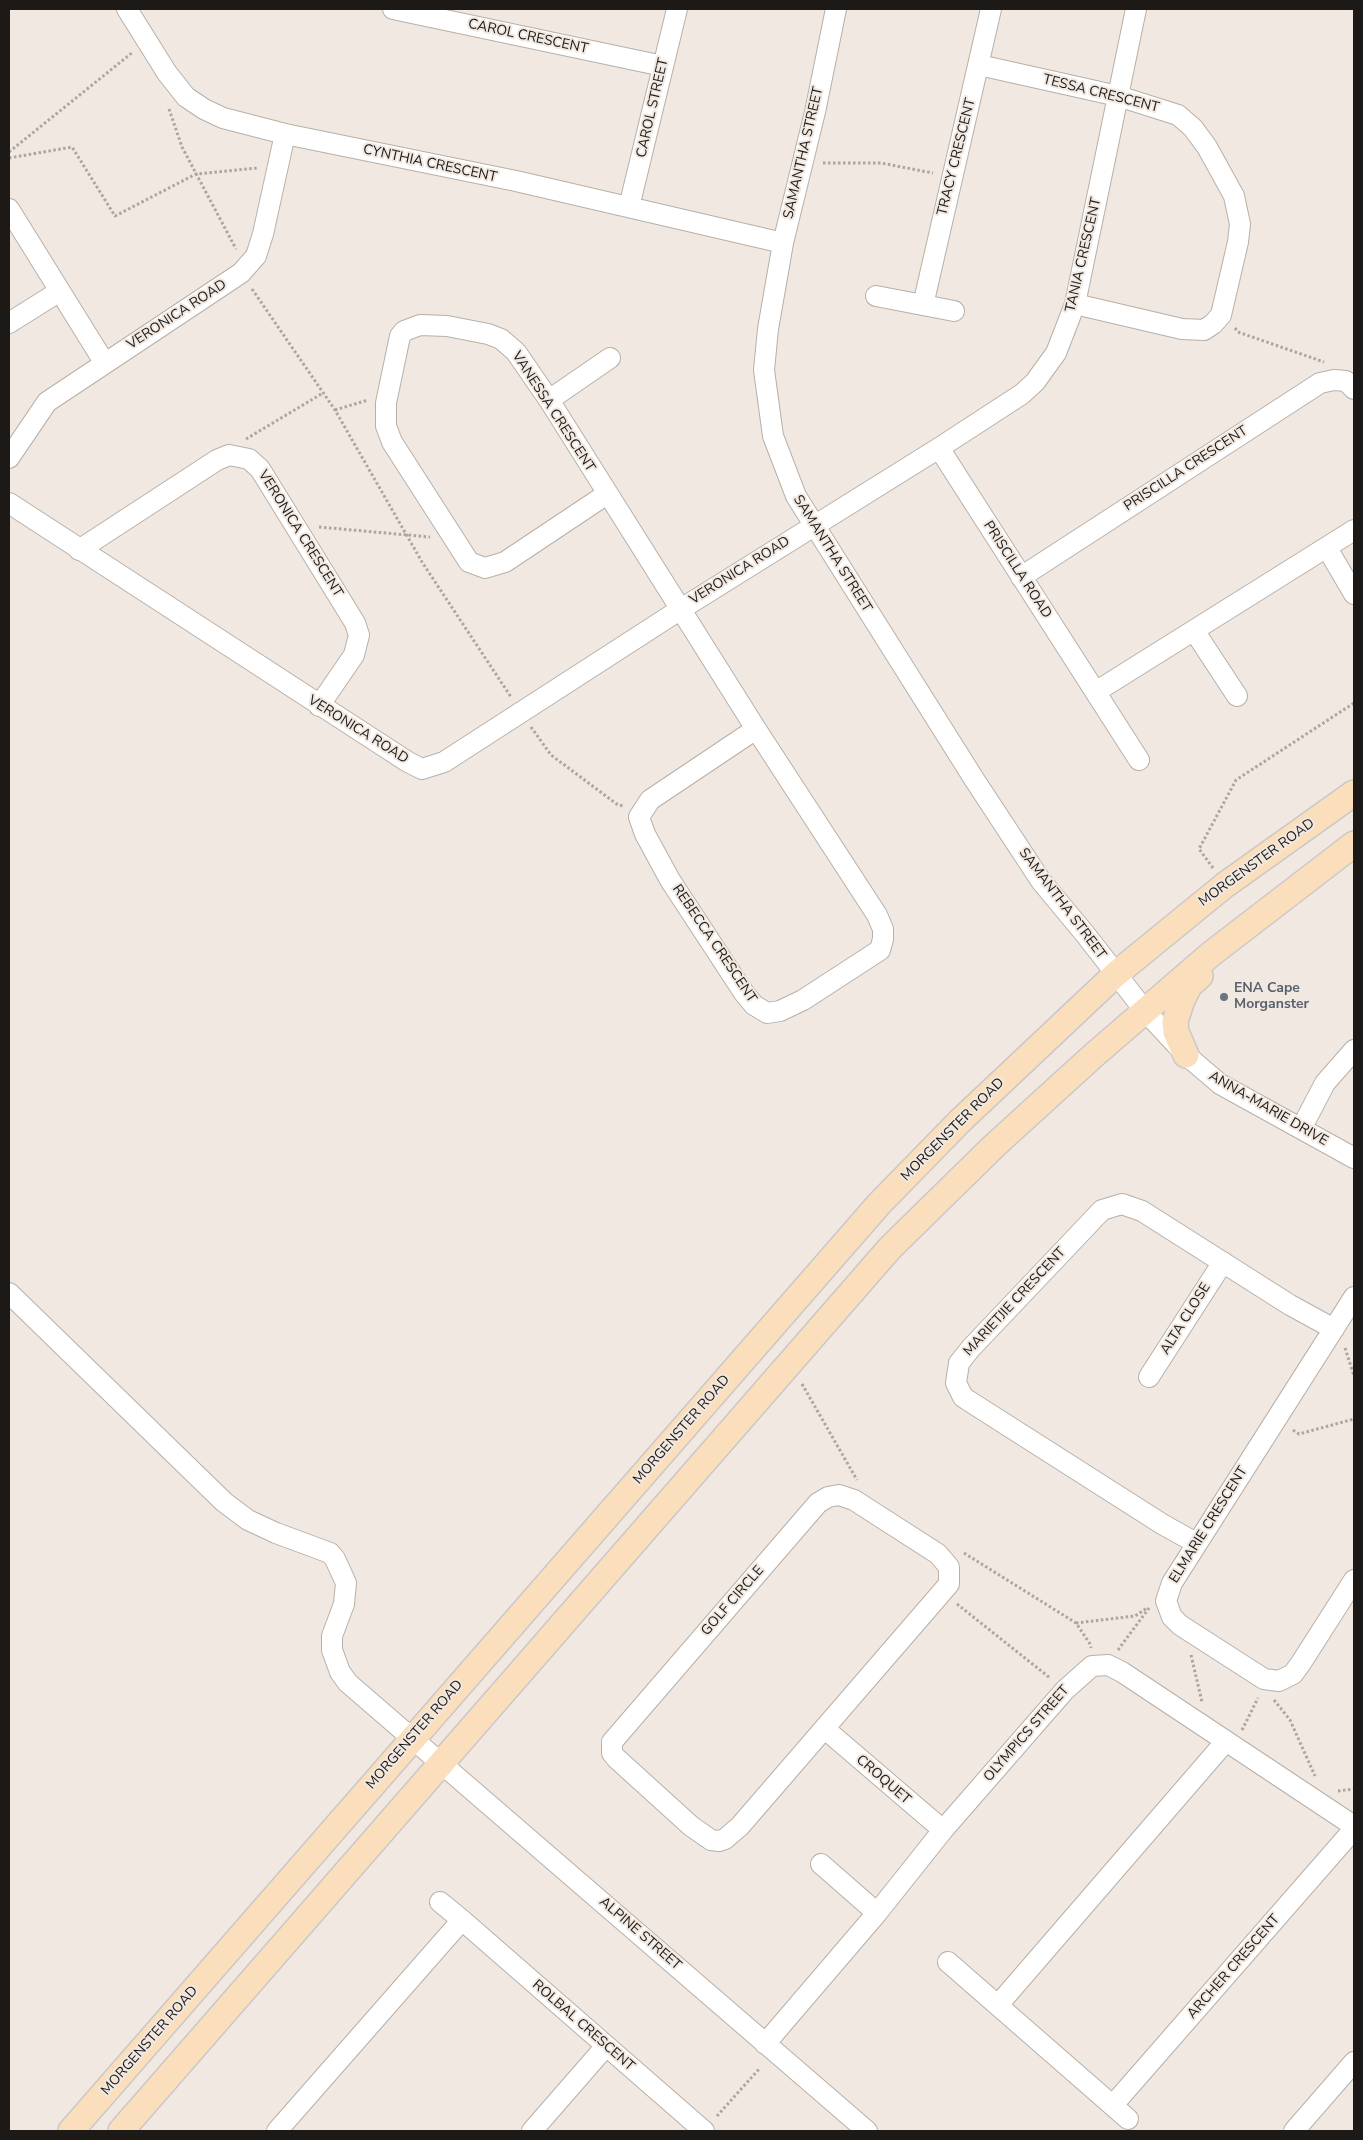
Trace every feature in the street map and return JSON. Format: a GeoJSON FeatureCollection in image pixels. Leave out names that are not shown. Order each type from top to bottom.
{"type":"FeatureCollection","features":[{"type":"Feature","properties":{"kind":"main road","name":"MORGENSTER ROAD"},"geometry":{"type":"LineString","coordinates":[[71,2131],[412,1737],[879,1204],[960,1121],[1116,974],[1225,885],[1354,793]]}},
{"type":"Feature","properties":{"kind":"main road"},"geometry":{"type":"LineString","coordinates":[[121,2131],[890,1248],[1002,1139],[1094,1054],[1243,928],[1354,844]]}},
{"type":"Feature","properties":{"kind":"main road"},"geometry":{"type":"LineString","coordinates":[[1186,1055],[1176,1032],[1175,1021],[1182,1000],[1190,986],[1235,943],[1243,928]]}},
{"type":"Feature","properties":{"kind":"street","name":"CYNTHIA CRESCENT"},"geometry":{"type":"LineString","coordinates":[[127,9],[186,97],[216,115],[285,134],[629,207],[783,243]]}},
{"type":"Feature","properties":{"kind":"street","name":"CAROL CRESCENT"},"geometry":{"type":"LineString","coordinates":[[393,9],[424,11],[663,66]]}},
{"type":"Feature","properties":{"kind":"street","name":"CAROL STREET"},"geometry":{"type":"LineString","coordinates":[[629,207],[677,9]]}},
{"type":"Feature","properties":{"kind":"street","name":"SAMANTHA STREET"},"geometry":{"type":"LineString","coordinates":[[836,9],[803,163],[783,243],[768,329],[764,370],[765,392],[773,436],[796,496],[813,525],[1041,880],[1145,1011]]}},
{"type":"Feature","properties":{"kind":"street","name":"TRACY CRESCENT"},"geometry":{"type":"LineString","coordinates":[[923,305],[991,9]]}},
{"type":"Feature","properties":{"kind":"street","name":"TANIA CRESCENT"},"geometry":{"type":"LineString","coordinates":[[813,525],[939,448],[1022,394],[1035,382],[1056,353],[1075,304],[1136,9]]}},
{"type":"Feature","properties":{"kind":"street","name":"TESSA CRESCENT"},"geometry":{"type":"LineString","coordinates":[[979,65],[1118,96],[1178,115],[1188,124],[1207,147],[1234,196],[1240,224],[1234,264],[1221,315]]}},
{"type":"Feature","properties":{"kind":"street","name":"VERONICA ROAD"},"geometry":{"type":"LineString","coordinates":[[9,458],[47,402],[104,362],[242,273],[256,256],[264,234],[285,134]]}},
{"type":"Feature","properties":{"kind":"street"},"geometry":{"type":"LineString","coordinates":[[9,209],[104,362]]}},
{"type":"Feature","properties":{"kind":"street"},"geometry":{"type":"LineString","coordinates":[[9,323],[60,291]]}},
{"type":"Feature","properties":{"kind":"street"},"geometry":{"type":"LineString","coordinates":[[876,296],[954,311]]}},
{"type":"Feature","properties":{"kind":"street"},"geometry":{"type":"LineString","coordinates":[[1075,304],[1182,329],[1204,330],[1221,315]]}},
{"type":"Feature","properties":{"kind":"street","name":"VANESSA CRESCENT"},"geometry":{"type":"LineString","coordinates":[[607,494],[505,562],[485,568],[468,562],[392,442],[386,426],[386,403],[397,343],[404,331],[420,325],[446,326],[488,334],[501,339],[516,352],[549,400],[680,609]]}},
{"type":"Feature","properties":{"kind":"street"},"geometry":{"type":"LineString","coordinates":[[549,400],[610,358]]}},
{"type":"Feature","properties":{"kind":"street"},"geometry":{"type":"LineString","coordinates":[[1334,380],[1346,381],[1354,389]]}},
{"type":"Feature","properties":{"kind":"street","name":"PRISCILLA CRESCENT"},"geometry":{"type":"LineString","coordinates":[[1021,577],[1320,383],[1334,380]]}},
{"type":"Feature","properties":{"kind":"street","name":"PRISCILLA ROAD"},"geometry":{"type":"LineString","coordinates":[[939,448],[1021,577],[1097,691],[1139,760]]}},
{"type":"Feature","properties":{"kind":"street"},"geometry":{"type":"LineString","coordinates":[[79,550],[217,460],[229,455],[240,456]]}},
{"type":"Feature","properties":{"kind":"street","name":"VERONICA CRESCENT"},"geometry":{"type":"LineString","coordinates":[[240,456],[250,459],[260,469],[355,623],[359,635],[354,655],[319,706]]}},
{"type":"Feature","properties":{"kind":"street","name":"VERONICA ROAD"},"geometry":{"type":"LineString","coordinates":[[9,503],[319,706],[422,769],[444,762],[522,714],[680,609],[813,525]]}},
{"type":"Feature","properties":{"kind":"street"},"geometry":{"type":"LineString","coordinates":[[1097,691],[1195,632],[1354,530]]}},
{"type":"Feature","properties":{"kind":"street"},"geometry":{"type":"LineString","coordinates":[[1327,548],[1354,594]]}},
{"type":"Feature","properties":{"kind":"street","name":"REBECCA CRESCENT"},"geometry":{"type":"LineString","coordinates":[[642,810],[640,817],[645,834],[670,880],[744,993],[754,1005],[766,1012],[780,1011],[803,1000],[880,950],[883,929],[877,915],[680,609]]}},
{"type":"Feature","properties":{"kind":"street"},"geometry":{"type":"LineString","coordinates":[[1195,632],[1237,696]]}},
{"type":"Feature","properties":{"kind":"street"},"geometry":{"type":"LineString","coordinates":[[642,810],[650,800],[756,729]]}},
{"type":"Feature","properties":{"kind":"street","name":"ANNA-MARIE DRIVE"},"geometry":{"type":"LineString","coordinates":[[1145,1011],[1186,1055],[1220,1084],[1302,1127],[1354,1158]]}},
{"type":"Feature","properties":{"kind":"street"},"geometry":{"type":"LineString","coordinates":[[1302,1127],[1325,1083],[1354,1052]]}},
{"type":"Feature","properties":{"kind":"street","name":"MARIETJIE CRESCENT"},"geometry":{"type":"LineString","coordinates":[[1196,1543],[1162,1524],[969,1401],[958,1389],[956,1371],[959,1363],[970,1348],[1090,1222],[1107,1208],[1122,1204],[1134,1207],[1223,1262],[1331,1333]]}},
{"type":"Feature","properties":{"kind":"street","name":"ALTA CLOSE"},"geometry":{"type":"LineString","coordinates":[[1149,1377],[1223,1262]]}},
{"type":"Feature","properties":{"kind":"street","name":"ALPINE STREET"},"geometry":{"type":"LineString","coordinates":[[9,1293],[224,1502],[248,1520],[276,1533],[330,1553],[346,1582],[344,1604],[332,1636],[332,1650],[335,1662],[348,1683],[867,2131]]}},
{"type":"Feature","properties":{"kind":"street","name":"ELMARIE CRESCENT"},"geometry":{"type":"LineString","coordinates":[[1274,1682],[1259,1677],[1180,1625],[1169,1612],[1167,1595],[1196,1543],[1354,1297]]}},
{"type":"Feature","properties":{"kind":"street","name":"GOLF CIRCLE"},"geometry":{"type":"LineString","coordinates":[[838,1495],[862,1505],[938,1554],[946,1562],[950,1578],[943,1593],[740,1826],[725,1839],[719,1841],[711,1840],[692,1826],[616,1758],[611,1748],[614,1737],[818,1503],[828,1497],[838,1495]]}},
{"type":"Feature","properties":{"kind":"street"},"geometry":{"type":"LineString","coordinates":[[1274,1682],[1284,1680],[1294,1674],[1354,1580]]}},
{"type":"Feature","properties":{"kind":"street"},"geometry":{"type":"LineString","coordinates":[[1100,1665],[1142,1684],[1320,1803],[1354,1828]]}},
{"type":"Feature","properties":{"kind":"street","name":"OLYMPICS STREET"},"geometry":{"type":"LineString","coordinates":[[765,2044],[877,1913],[943,1830],[1065,1690],[1100,1665]]}},
{"type":"Feature","properties":{"kind":"street","name":"CROQUET"},"geometry":{"type":"LineString","coordinates":[[825,1729],[943,1830]]}},
{"type":"Feature","properties":{"kind":"street"},"geometry":{"type":"LineString","coordinates":[[998,2005],[1226,1741]]}},
{"type":"Feature","properties":{"kind":"street","name":"ARCHER CRESCENT"},"geometry":{"type":"LineString","coordinates":[[1113,2105],[1354,1828]]}},
{"type":"Feature","properties":{"kind":"street"},"geometry":{"type":"LineString","coordinates":[[821,1864],[877,1913]]}},
{"type":"Feature","properties":{"kind":"street","name":"ROLBAL CRESCENT"},"geometry":{"type":"LineString","coordinates":[[440,1902],[606,2046],[710,2124]]}},
{"type":"Feature","properties":{"kind":"street"},"geometry":{"type":"LineString","coordinates":[[277,2131],[462,1920]]}},
{"type":"Feature","properties":{"kind":"street"},"geometry":{"type":"LineString","coordinates":[[948,1962],[1128,2118]]}},
{"type":"Feature","properties":{"kind":"street"},"geometry":{"type":"LineString","coordinates":[[532,2131],[606,2046]]}},
{"type":"Feature","properties":{"kind":"street"},"geometry":{"type":"LineString","coordinates":[[1294,2131],[1354,2062]]}},
{"type":"Feature","properties":{"kind":"path"},"geometry":{"type":"LineString","coordinates":[[9,152],[129,54],[148,43]]}},
{"type":"Feature","properties":{"kind":"path"},"geometry":{"type":"LineString","coordinates":[[178,87],[167,104],[182,147],[236,247],[242,273],[335,410],[422,562],[551,755],[618,805],[642,810]]}},
{"type":"Feature","properties":{"kind":"path"},"geometry":{"type":"LineString","coordinates":[[9,158],[72,147],[115,216],[196,174],[278,166]]}},
{"type":"Feature","properties":{"kind":"path"},"geometry":{"type":"LineString","coordinates":[[803,163],[881,163],[951,177]]}},
{"type":"Feature","properties":{"kind":"path"},"geometry":{"type":"LineString","coordinates":[[1221,315],[1238,332],[1323,360],[1334,380]]}},
{"type":"Feature","properties":{"kind":"path"},"geometry":{"type":"LineString","coordinates":[[240,456],[246,438],[323,393]]}},
{"type":"Feature","properties":{"kind":"path"},"geometry":{"type":"LineString","coordinates":[[335,410],[369,399],[386,403]]}},
{"type":"Feature","properties":{"kind":"path"},"geometry":{"type":"LineString","coordinates":[[297,529],[304,525],[452,539]]}},
{"type":"Feature","properties":{"kind":"path"},"geometry":{"type":"LineString","coordinates":[[1213,869],[1199,849],[1236,780],[1354,703]]}},
{"type":"Feature","properties":{"kind":"path"},"geometry":{"type":"LineString","coordinates":[[1331,1333],[1343,1344],[1354,1376]]}},
{"type":"Feature","properties":{"kind":"path"},"geometry":{"type":"LineString","coordinates":[[801,1383],[806,1396],[856,1475],[862,1505]]}},
{"type":"Feature","properties":{"kind":"path"},"geometry":{"type":"LineString","coordinates":[[1275,1420],[1299,1434],[1354,1419]]}},
{"type":"Feature","properties":{"kind":"path"},"geometry":{"type":"LineString","coordinates":[[946,1562],[964,1552],[1076,1624],[1090,1644],[1100,1665],[1150,1607]]}},
{"type":"Feature","properties":{"kind":"path"},"geometry":{"type":"LineString","coordinates":[[943,1593],[1065,1690]]}},
{"type":"Feature","properties":{"kind":"path"},"geometry":{"type":"LineString","coordinates":[[1076,1624],[1135,1616],[1167,1595]]}},
{"type":"Feature","properties":{"kind":"path"},"geometry":{"type":"LineString","coordinates":[[1180,1625],[1188,1641],[1203,1706]]}},
{"type":"Feature","properties":{"kind":"path"},"geometry":{"type":"LineString","coordinates":[[1226,1741],[1241,1733],[1262,1691],[1274,1682]]}},
{"type":"Feature","properties":{"kind":"path"},"geometry":{"type":"LineString","coordinates":[[1274,1682],[1269,1693],[1290,1720],[1314,1775],[1320,1803]]}},
{"type":"Feature","properties":{"kind":"path"},"geometry":{"type":"LineString","coordinates":[[1320,1803],[1328,1793],[1354,1789]]}},
{"type":"Feature","properties":{"kind":"path"},"geometry":{"type":"LineString","coordinates":[[710,2124],[760,2068]]}},
{"type":"Feature","properties":{"kind":"place","name":"ENA Cape Morganster"},"geometry":{"type":"Point","coordinates":[1224,997]}}]}
